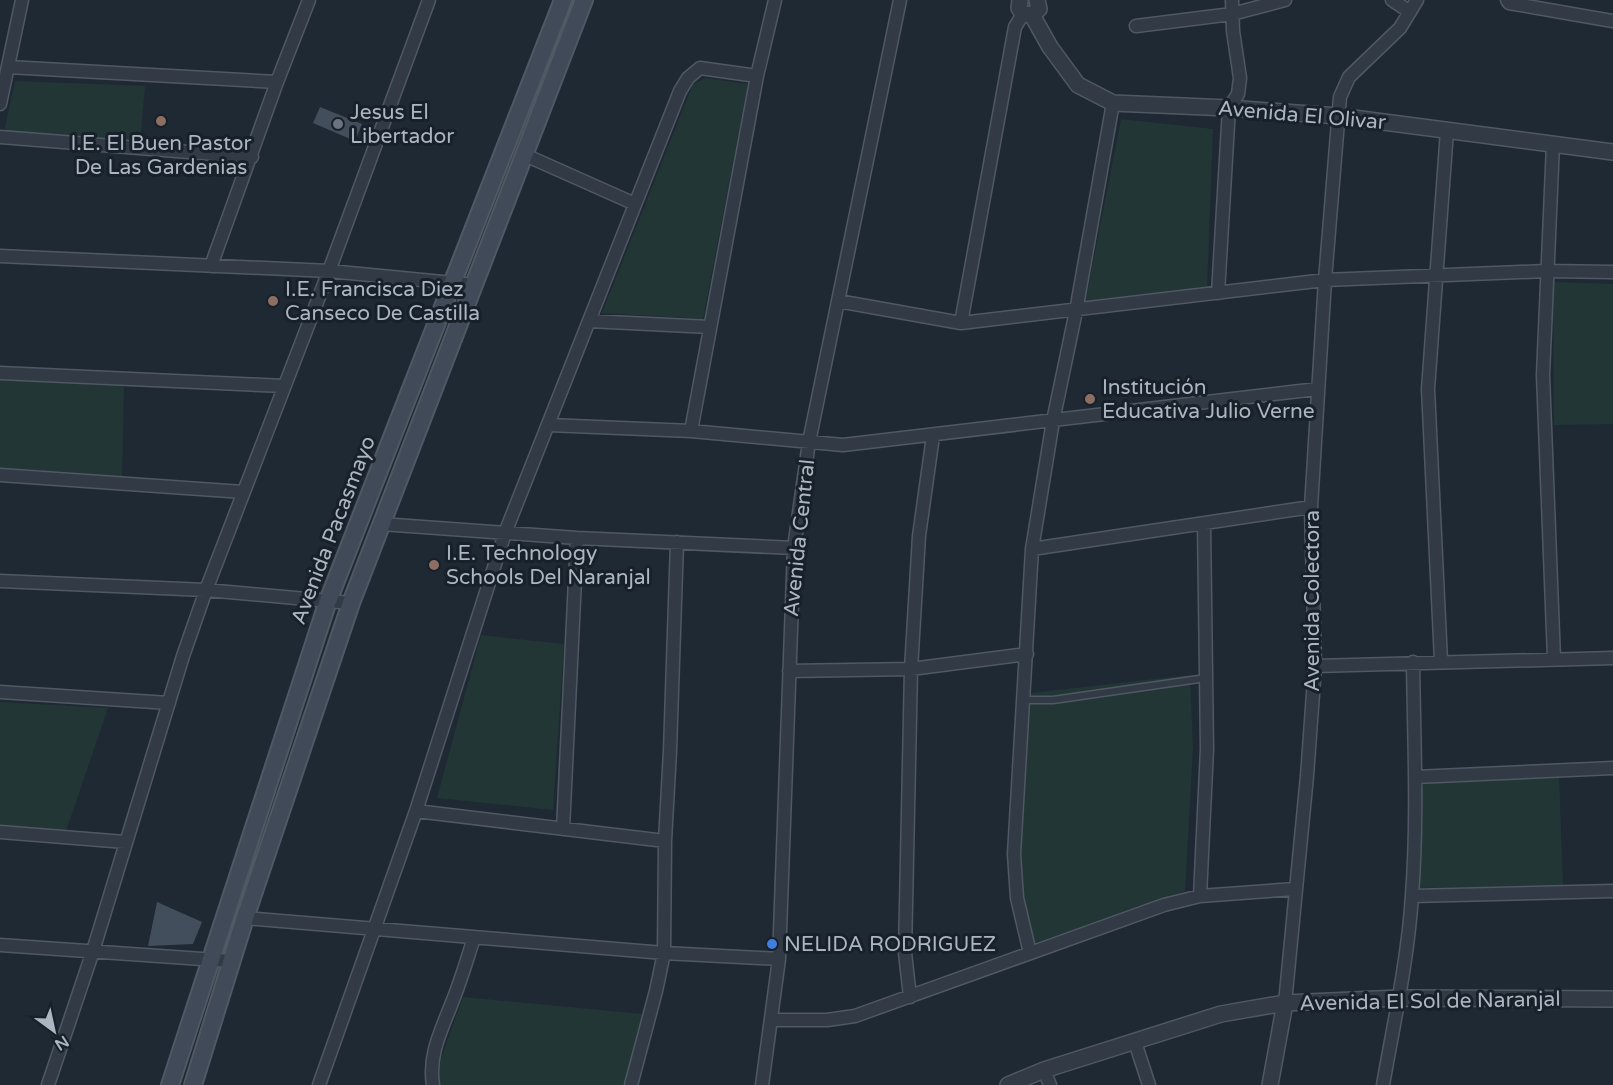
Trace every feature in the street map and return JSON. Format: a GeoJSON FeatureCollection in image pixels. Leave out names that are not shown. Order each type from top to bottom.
{"type":"FeatureCollection","features":[{"type":"Feature","properties":{"kind":"main road","name":"Avenida Pacasmayo"},"geometry":{"type":"LineString","coordinates":[[170,1085],[328,601],[563,0]]}},
{"type":"Feature","properties":{"kind":"main road","name":"Avenida Pacasmayo"},"geometry":{"type":"LineString","coordinates":[[193,1085],[245,918],[351,603],[584,0]]}},
{"type":"Feature","properties":{"kind":"street"},"geometry":{"type":"LineString","coordinates":[[0,104],[22,0]]}},
{"type":"Feature","properties":{"kind":"street"},"geometry":{"type":"LineString","coordinates":[[212,266],[309,0]]}},
{"type":"Feature","properties":{"kind":"street"},"geometry":{"type":"LineString","coordinates":[[48,1085],[93,951],[125,842],[206,590],[329,271],[429,0]]}},
{"type":"Feature","properties":{"kind":"street"},"geometry":{"type":"LineString","coordinates":[[577,19],[593,0]]}},
{"type":"Feature","properties":{"kind":"street"},"geometry":{"type":"LineString","coordinates":[[691,430],[757,76],[775,0]]}},
{"type":"Feature","properties":{"kind":"street","name":"Avenida Central"},"geometry":{"type":"LineString","coordinates":[[762,1085],[779,960],[794,548],[809,442],[900,0]]}},
{"type":"Feature","properties":{"kind":"street"},"geometry":{"type":"LineString","coordinates":[[961,323],[1015,27],[1023,6],[1039,9],[1037,0]]}},
{"type":"Feature","properties":{"kind":"street"},"geometry":{"type":"LineString","coordinates":[[1218,293],[1229,108],[1238,94],[1240,78],[1233,32],[1232,0]]}},
{"type":"Feature","properties":{"kind":"street"},"geometry":{"type":"LineString","coordinates":[[1136,26],[1232,14],[1285,0]]}},
{"type":"Feature","properties":{"kind":"street"},"geometry":{"type":"LineString","coordinates":[[1392,0],[1410,12]]}},
{"type":"Feature","properties":{"kind":"street","name":"Avenida Colectora"},"geometry":{"type":"LineString","coordinates":[[1270,1085],[1285,1003],[1315,666],[1311,507],[1317,389],[1340,97],[1349,77],[1400,28],[1418,0]]}},
{"type":"Feature","properties":{"kind":"street"},"geometry":{"type":"LineString","coordinates":[[1509,1],[1613,21]]}},
{"type":"Feature","properties":{"kind":"street","name":"Avenida El Olivar"},"geometry":{"type":"LineString","coordinates":[[1023,6],[1078,85],[1113,103],[1338,116],[1613,152]]}},
{"type":"Feature","properties":{"kind":"street"},"geometry":{"type":"LineString","coordinates":[[8,68],[278,82]]}},
{"type":"Feature","properties":{"kind":"street"},"geometry":{"type":"LineString","coordinates":[[319,1085],[416,811],[505,533],[680,91],[687,78],[700,68],[757,76]]}},
{"type":"Feature","properties":{"kind":"street"},"geometry":{"type":"LineString","coordinates":[[1030,953],[1017,898],[1014,854],[1032,549],[1053,422],[1076,311],[1113,103]]}},
{"type":"Feature","properties":{"kind":"street"},"geometry":{"type":"LineString","coordinates":[[1441,661],[1428,389],[1447,131]]}},
{"type":"Feature","properties":{"kind":"street"},"geometry":{"type":"LineString","coordinates":[[0,137],[252,157]]}},
{"type":"Feature","properties":{"kind":"street"},"geometry":{"type":"LineString","coordinates":[[1553,144],[1543,375],[1554,659]]}},
{"type":"Feature","properties":{"kind":"street"},"geometry":{"type":"LineString","coordinates":[[525,155],[635,204]]}},
{"type":"Feature","properties":{"kind":"street"},"geometry":{"type":"LineString","coordinates":[[0,256],[329,271],[474,285]]}},
{"type":"Feature","properties":{"kind":"street"},"geometry":{"type":"LineString","coordinates":[[838,301],[961,323],[1325,280],[1546,271],[1613,272]]}},
{"type":"Feature","properties":{"kind":"street"},"geometry":{"type":"LineString","coordinates":[[589,321],[710,327]]}},
{"type":"Feature","properties":{"kind":"street"},"geometry":{"type":"LineString","coordinates":[[0,373],[284,386]]}},
{"type":"Feature","properties":{"kind":"street"},"geometry":{"type":"LineString","coordinates":[[549,425],[691,430],[843,445],[1317,389]]}},
{"type":"Feature","properties":{"kind":"street"},"geometry":{"type":"LineString","coordinates":[[909,997],[905,953],[911,669],[919,536],[933,436]]}},
{"type":"Feature","properties":{"kind":"street"},"geometry":{"type":"LineString","coordinates":[[0,475],[243,492]]}},
{"type":"Feature","properties":{"kind":"street"},"geometry":{"type":"LineString","coordinates":[[1032,549],[1311,507]]}},
{"type":"Feature","properties":{"kind":"street"},"geometry":{"type":"LineString","coordinates":[[381,524],[577,538],[794,548]]}},
{"type":"Feature","properties":{"kind":"street"},"geometry":{"type":"LineString","coordinates":[[1200,896],[1207,749],[1204,524]]}},
{"type":"Feature","properties":{"kind":"street"},"geometry":{"type":"LineString","coordinates":[[563,829],[577,538]]}},
{"type":"Feature","properties":{"kind":"street"},"geometry":{"type":"LineString","coordinates":[[631,1085],[656,991],[663,953],[676,542]]}},
{"type":"Feature","properties":{"kind":"street"},"geometry":{"type":"LineString","coordinates":[[0,581],[206,590],[351,603]]}},
{"type":"Feature","properties":{"kind":"street"},"geometry":{"type":"LineString","coordinates":[[789,671],[911,669],[1027,654]]}},
{"type":"Feature","properties":{"kind":"street"},"geometry":{"type":"LineString","coordinates":[[1315,666],[1613,658]]}},
{"type":"Feature","properties":{"kind":"street"},"geometry":{"type":"LineString","coordinates":[[1383,1085],[1412,896],[1415,777],[1413,662]]}},
{"type":"Feature","properties":{"kind":"street"},"geometry":{"type":"LineString","coordinates":[[0,692],[169,703]]}},
{"type":"Feature","properties":{"kind":"street"},"geometry":{"type":"LineString","coordinates":[[1415,777],[1613,768]]}},
{"type":"Feature","properties":{"kind":"street"},"geometry":{"type":"LineString","coordinates":[[416,811],[665,842]]}},
{"type":"Feature","properties":{"kind":"street"},"geometry":{"type":"LineString","coordinates":[[0,832],[125,842]]}},
{"type":"Feature","properties":{"kind":"street"},"geometry":{"type":"LineString","coordinates":[[771,1020],[827,1020],[855,1016],[1164,904],[1200,896],[1295,889]]}},
{"type":"Feature","properties":{"kind":"street"},"geometry":{"type":"LineString","coordinates":[[1412,896],[1613,891]]}},
{"type":"Feature","properties":{"kind":"street"},"geometry":{"type":"LineString","coordinates":[[245,918],[663,953],[779,960]]}},
{"type":"Feature","properties":{"kind":"street"},"geometry":{"type":"LineString","coordinates":[[433,1085],[430,1069],[436,1041],[474,938]]}},
{"type":"Feature","properties":{"kind":"street"},"geometry":{"type":"LineString","coordinates":[[0,945],[231,961]]}},
{"type":"Feature","properties":{"kind":"street","name":"Avenida El Sol de Naranjal"},"geometry":{"type":"LineString","coordinates":[[1008,1085],[1044,1070],[1221,1014],[1285,1003],[1398,998],[1613,999]]}},
{"type":"Feature","properties":{"kind":"street"},"geometry":{"type":"LineString","coordinates":[[1135,1042],[1149,1085]]}},
{"type":"Feature","properties":{"kind":"street"},"geometry":{"type":"LineString","coordinates":[[1044,1070],[1050,1085]]}},
{"type":"Feature","properties":{"kind":"lane"},"geometry":{"type":"LineString","coordinates":[[1024,700],[1053,700],[1206,678]]}},
{"type":"Feature","properties":{"kind":"green space"},"geometry":{"type":"Polygon","coordinates":[[[706,78],[748,84],[703,319],[602,313],[693,84],[706,78]]]}},
{"type":"Feature","properties":{"kind":"green space"},"geometry":{"type":"Polygon","coordinates":[[[15,81],[145,86],[140,143],[3,136],[15,81]]]}},
{"type":"Feature","properties":{"kind":"green space"},"geometry":{"type":"Polygon","coordinates":[[[1121,119],[1213,129],[1207,288],[1085,303],[1121,119]]]}},
{"type":"Feature","properties":{"kind":"green space"},"geometry":{"type":"Polygon","coordinates":[[[1553,282],[1613,284],[1613,424],[1554,425],[1553,282]]]}},
{"type":"Feature","properties":{"kind":"green space"},"geometry":{"type":"Polygon","coordinates":[[[0,379],[124,384],[122,477],[0,468],[0,379]]]}},
{"type":"Feature","properties":{"kind":"green space"},"geometry":{"type":"Polygon","coordinates":[[[481,635],[564,644],[553,810],[437,798],[481,635]]]}},
{"type":"Feature","properties":{"kind":"green space"},"geometry":{"type":"Polygon","coordinates":[[[1190,675],[1193,747],[1185,891],[1035,943],[1024,899],[1021,852],[1031,693],[1190,675]]]}},
{"type":"Feature","properties":{"kind":"green space"},"geometry":{"type":"Polygon","coordinates":[[[0,702],[108,708],[66,831],[0,826],[0,702]]]}},
{"type":"Feature","properties":{"kind":"green space"},"geometry":{"type":"Polygon","coordinates":[[[1559,776],[1563,886],[1419,888],[1420,783],[1559,776]]]}},
{"type":"Feature","properties":{"kind":"green space"},"geometry":{"type":"Polygon","coordinates":[[[463,997],[642,1014],[623,1085],[439,1085],[437,1070],[463,997]]]}},
{"type":"Feature","properties":{"kind":"building","name":"Jesus El Libertador"},"geometry":{"type":"Polygon","coordinates":[[[320,107],[362,124],[355,141],[313,123],[320,107]]]}},
{"type":"Feature","properties":{"kind":"building"},"geometry":{"type":"Polygon","coordinates":[[[157,902],[202,922],[193,944],[148,946],[157,902]]]}},
{"type":"Feature","properties":{"kind":"place","name":"I.E. El Buen Pastor De Las Gardenias"},"geometry":{"type":"Point","coordinates":[161,121]}},
{"type":"Feature","properties":{"kind":"place","name":"Jesus El Libertador"},"geometry":{"type":"Point","coordinates":[338,124]}},
{"type":"Feature","properties":{"kind":"place","name":"I.E. Francisca Diez Canseco De Castilla"},"geometry":{"type":"Point","coordinates":[273,301]}},
{"type":"Feature","properties":{"kind":"place","name":"Institución Educativa Julio Verne"},"geometry":{"type":"Point","coordinates":[1090,399]}},
{"type":"Feature","properties":{"kind":"place","name":"I.E. Technology Schools Del Naranjal"},"geometry":{"type":"Point","coordinates":[434,565]}},
{"type":"Feature","properties":{"kind":"place","name":"NELIDA RODRIGUEZ"},"geometry":{"type":"Point","coordinates":[772,944]}}]}
